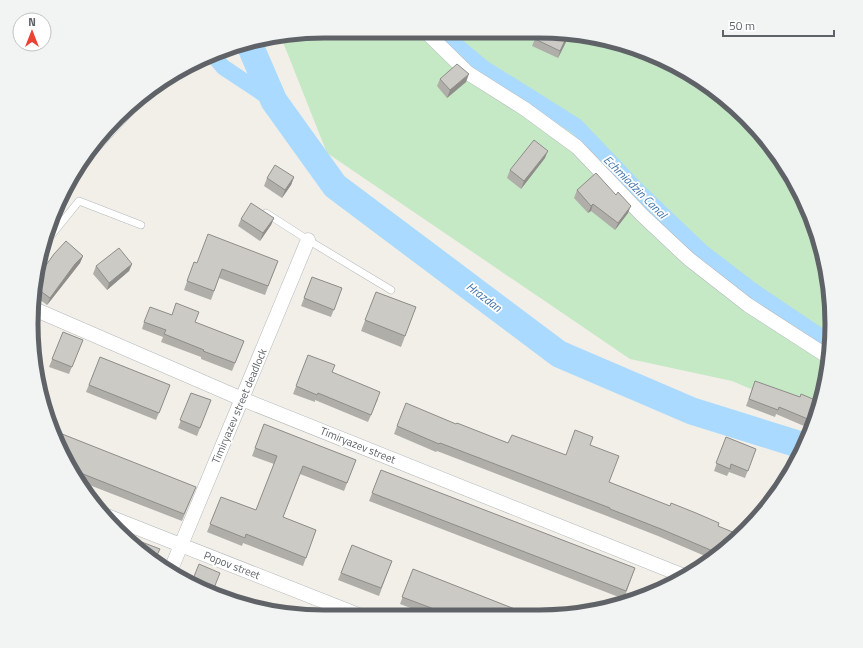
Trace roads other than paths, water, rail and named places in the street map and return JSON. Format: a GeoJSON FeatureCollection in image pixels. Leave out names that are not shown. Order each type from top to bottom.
{"type":"FeatureCollection","features":[{"type":"Feature","properties":{"kind":"street"},"geometry":{"type":"LineString","coordinates":[[432,38],[468,73],[525,109],[577,147],[642,215],[689,259],[748,305],[823,354]]}},
{"type":"Feature","properties":{"kind":"street","name":"Timiryazev street deadlock"},"geometry":{"type":"LineString","coordinates":[[172,567],[308,240]]}},
{"type":"Feature","properties":{"kind":"street","name":"Timiryazev street"},"geometry":{"type":"LineString","coordinates":[[39,311],[242,399],[679,574]]}},
{"type":"Feature","properties":{"kind":"street","name":"Popov street"},"geometry":{"type":"LineString","coordinates":[[115,519],[346,610]]}},
{"type":"Feature","properties":{"kind":"lane"},"geometry":{"type":"LineString","coordinates":[[53,233],[79,201],[141,225]]}},
{"type":"Feature","properties":{"kind":"lane"},"geometry":{"type":"LineString","coordinates":[[257,208],[391,290]]}},
{"type":"Feature","properties":{"kind":"waterway","name":"Echmiadzin Canal"},"geometry":{"type":"LineString","coordinates":[[447,38],[482,67],[576,126],[636,189],[702,252],[753,291],[824,339]]}},
{"type":"Feature","properties":{"kind":"waterway","name":"Hrazdan"},"geometry":{"type":"LineString","coordinates":[[251,48],[274,101],[335,186],[559,354],[692,411],[798,444]]}},
{"type":"Feature","properties":{"kind":"waterway"},"geometry":{"type":"LineString","coordinates":[[217,59],[223,67],[274,101]]}}]}
